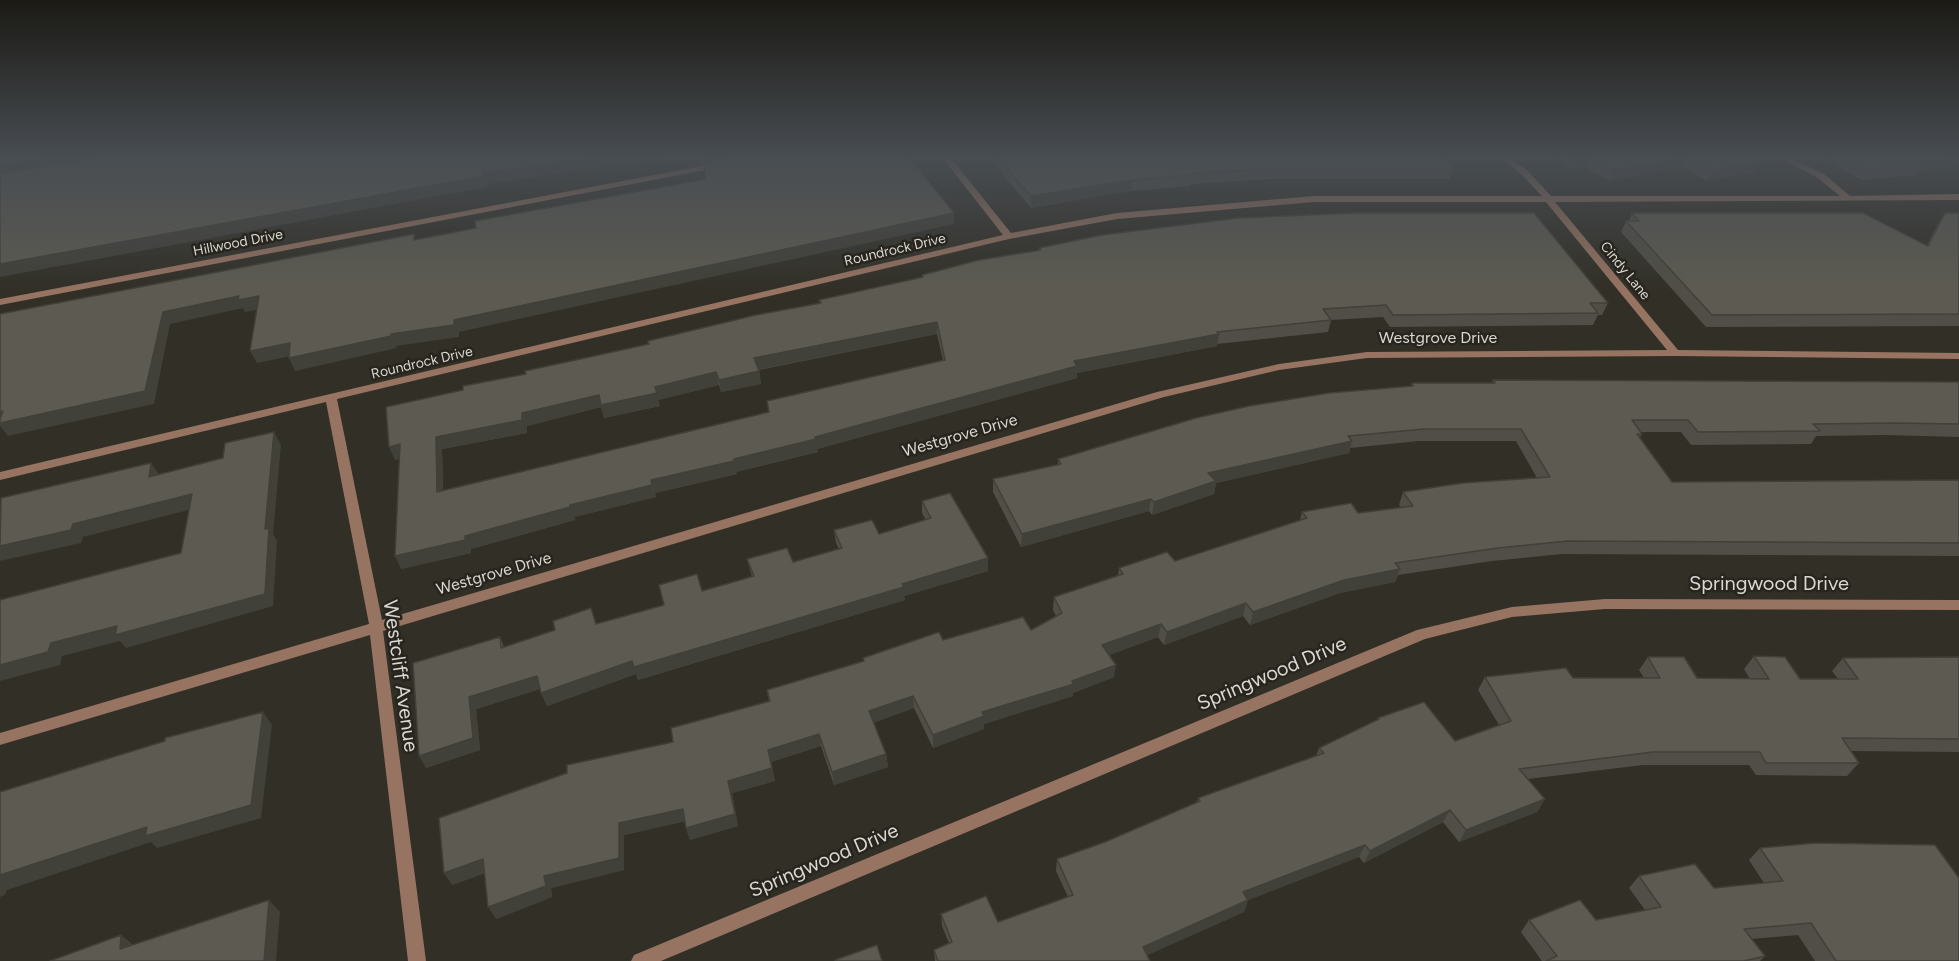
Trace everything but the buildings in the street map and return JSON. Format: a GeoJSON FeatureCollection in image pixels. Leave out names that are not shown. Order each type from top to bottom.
{"type":"FeatureCollection","features":[{"type":"Feature","properties":{"kind":"street","name":"Hillwood Drive"},"geometry":{"type":"LineString","coordinates":[[0,302],[525,202]]}},
{"type":"Feature","properties":{"kind":"street"},"geometry":{"type":"LineString","coordinates":[[982,202],[1009,236]]}},
{"type":"Feature","properties":{"kind":"street","name":"Roundrock Drive"},"geometry":{"type":"LineString","coordinates":[[0,476],[1009,236],[1118,216],[1204,206],[1269,202]]}},
{"type":"Feature","properties":{"kind":"street","name":"Cindy Lane"},"geometry":{"type":"LineString","coordinates":[[1551,202],[1675,353]]}},
{"type":"Feature","properties":{"kind":"street","name":"Westgrove Drive"},"geometry":{"type":"LineString","coordinates":[[0,739],[1161,394],[1279,367],[1367,355],[1675,353],[1959,356]]}},
{"type":"Feature","properties":{"kind":"street","name":"Westcliff Avenue"},"geometry":{"type":"LineString","coordinates":[[331,399],[376,626],[417,961]]}},
{"type":"Feature","properties":{"kind":"street","name":"Springwood Drive"},"geometry":{"type":"LineString","coordinates":[[640,961],[1422,633],[1512,612],[1605,604],[1959,605]]}}]}
